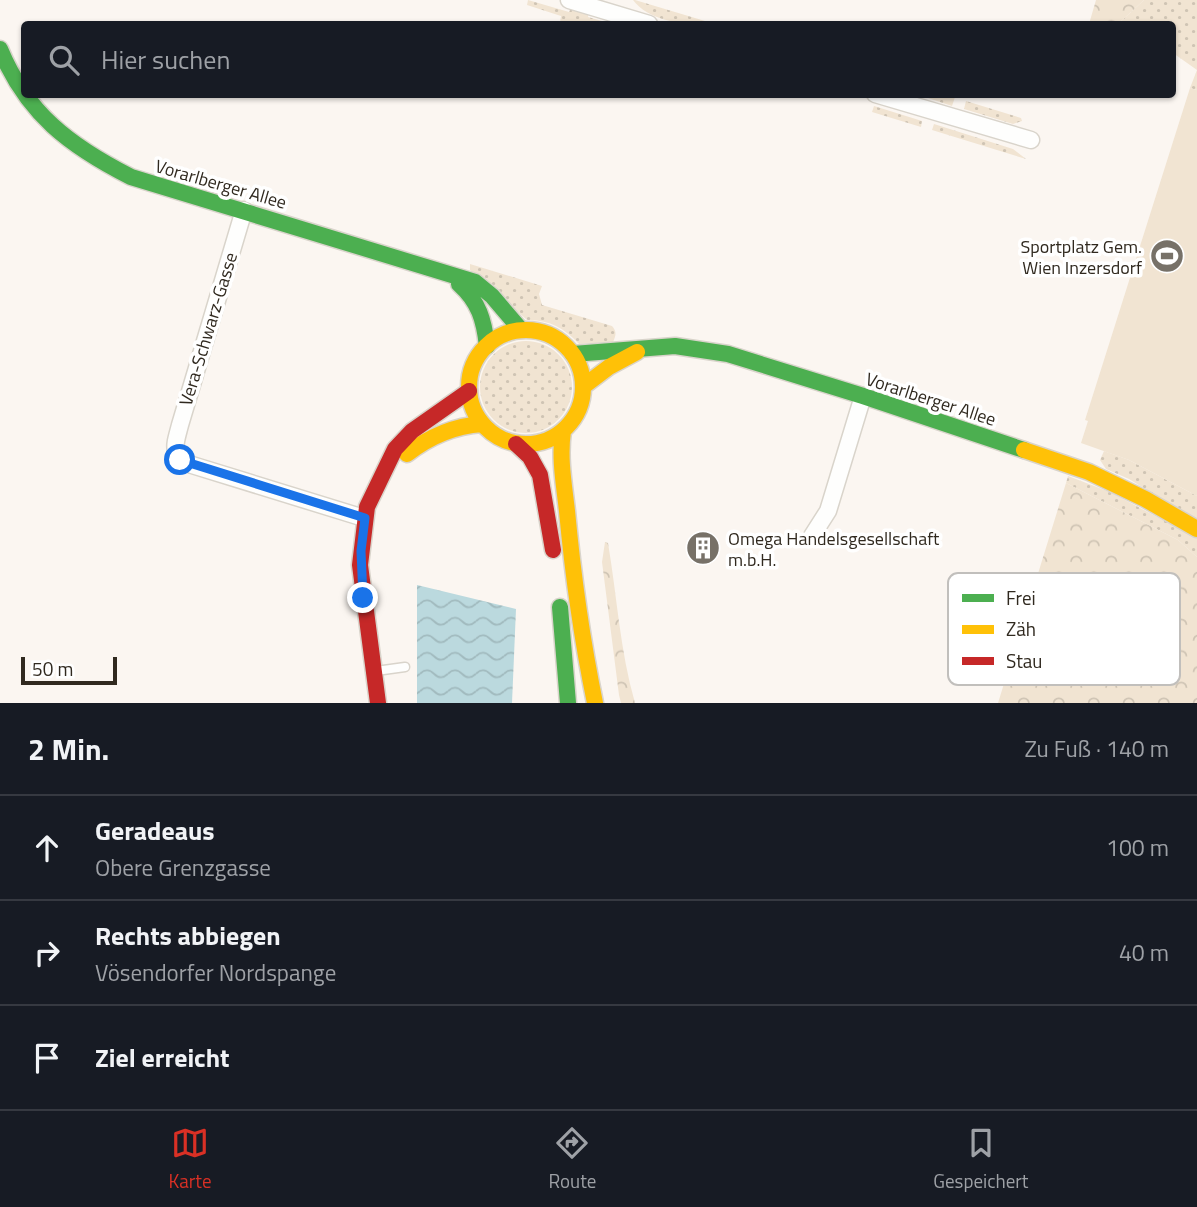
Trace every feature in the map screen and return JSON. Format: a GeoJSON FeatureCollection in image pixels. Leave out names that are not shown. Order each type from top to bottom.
{"type":"FeatureCollection","features":[{"type":"Feature","properties":{"kind":"main road","name":"Vorarlberger Allee"},"geometry":{"type":"LineString","coordinates":[[0,49],[11,83],[21,94]]}},
{"type":"Feature","properties":{"kind":"main road","name":"Vorarlberger Allee"},"geometry":{"type":"LineString","coordinates":[[24,98],[47,124],[100,163],[131,177],[475,282],[492,296],[521,330]]}},
{"type":"Feature","properties":{"kind":"main road","name":"Vorarlberger Allee"},"geometry":{"type":"LineString","coordinates":[[446,273],[475,299],[484,319],[486,346]]}},
{"type":"Feature","properties":{"kind":"main road"},"geometry":{"type":"LineString","coordinates":[[516,444],[547,441],[563,431],[578,410],[584,386],[581,370],[573,354],[558,340],[541,332],[521,330],[506,334],[486,346],[478,356],[471,373],[469,391],[472,407],[482,424],[496,436],[516,444],[530,457],[540,475],[556,568]]}},
{"type":"Feature","properties":{"kind":"main road","name":"Vorarlberger Allee"},"geometry":{"type":"LineString","coordinates":[[573,354],[675,346],[708,349],[863,396],[1089,472],[1145,499],[1197,529]]}},
{"type":"Feature","properties":{"kind":"main road","name":"Vorarlberger Allee"},"geometry":{"type":"LineString","coordinates":[[584,386],[609,367],[641,350]]}},
{"type":"Feature","properties":{"kind":"main road"},"geometry":{"type":"LineString","coordinates":[[378,703],[361,576],[365,518],[373,491],[395,449],[412,431],[469,391]]}},
{"type":"Feature","properties":{"kind":"main road"},"geometry":{"type":"LineString","coordinates":[[383,474],[421,443],[443,430],[482,424]]}},
{"type":"Feature","properties":{"kind":"main road"},"geometry":{"type":"LineString","coordinates":[[563,431],[560,460],[581,627],[595,703]]}},
{"type":"Feature","properties":{"kind":"main road"},"geometry":{"type":"LineString","coordinates":[[559,596],[567,699]]}},
{"type":"Feature","properties":{"kind":"main road"},"geometry":{"type":"LineString","coordinates":[[581,627],[584,703]]}},
{"type":"Feature","properties":{"kind":"street"},"geometry":{"type":"LineString","coordinates":[[569,0],[612,6],[643,21]]}},
{"type":"Feature","properties":{"kind":"street"},"geometry":{"type":"LineString","coordinates":[[889,98],[1031,140]]}},
{"type":"Feature","properties":{"kind":"street","name":"Vera-Schwarz-Gasse"},"geometry":{"type":"LineString","coordinates":[[244,210],[174,447],[180,460],[192,465],[365,518]]}},
{"type":"Feature","properties":{"kind":"street"},"geometry":{"type":"LineString","coordinates":[[812,536],[828,511],[863,396]]}},
{"type":"Feature","properties":{"kind":"lane"},"geometry":{"type":"LineString","coordinates":[[375,671],[405,667]]}},
{"type":"Feature","properties":{"kind":"green space"},"geometry":{"type":"Polygon","coordinates":[[[528,0],[569,12],[571,8],[589,12],[588,17],[602,21],[560,21],[561,16],[527,5],[528,0]]]}},
{"type":"Feature","properties":{"kind":"green space"},"geometry":{"type":"Polygon","coordinates":[[[633,0],[705,21],[671,21],[640,8],[633,0]]]}},
{"type":"Feature","properties":{"kind":"green space"},"geometry":{"type":"Polygon","coordinates":[[[1096,0],[1144,0],[1121,21],[1090,21],[1096,0]]]}},
{"type":"Feature","properties":{"kind":"green space"},"geometry":{"type":"Polygon","coordinates":[[[1144,0],[1197,0],[1197,70],[1176,55],[1176,21],[1121,21],[1144,0]]]}},
{"type":"Feature","properties":{"kind":"green space"},"geometry":{"type":"Polygon","coordinates":[[[1197,70],[1197,90],[1190,88],[1197,70]]]}},
{"type":"Feature","properties":{"kind":"green space","name":"Sportplatz Gem. Wien Inzersdorf"},"geometry":{"type":"Polygon","coordinates":[[[1190,88],[1197,90],[1197,496],[1129,460],[1081,443],[1088,421],[1085,420],[1190,88]]]}},
{"type":"Feature","properties":{"kind":"green space"},"geometry":{"type":"Polygon","coordinates":[[[928,98],[955,98],[952,106],[928,98]]]}},
{"type":"Feature","properties":{"kind":"green space"},"geometry":{"type":"Polygon","coordinates":[[[966,101],[1021,118],[1022,121],[1013,124],[964,109],[966,101]]]}},
{"type":"Feature","properties":{"kind":"green space"},"geometry":{"type":"Polygon","coordinates":[[[874,106],[922,121],[921,127],[872,112],[874,106]]]}},
{"type":"Feature","properties":{"kind":"green space"},"geometry":{"type":"Polygon","coordinates":[[[934,124],[1013,149],[1026,159],[932,130],[934,124]]]}},
{"type":"Feature","properties":{"kind":"green space"},"geometry":{"type":"Polygon","coordinates":[[[470,264],[542,286],[539,294],[542,305],[612,326],[616,334],[613,342],[579,344],[568,333],[555,326],[542,321],[527,320],[470,270],[470,264]]]}},
{"type":"Feature","properties":{"kind":"green space"},"geometry":{"type":"Polygon","coordinates":[[[526,341],[543,345],[558,355],[568,370],[572,387],[568,404],[558,419],[543,429],[526,433],[509,429],[494,419],[484,404],[480,387],[484,370],[494,355],[509,345],[526,341]]]}},
{"type":"Feature","properties":{"kind":"green space"},"geometry":{"type":"Polygon","coordinates":[[[1104,451],[1129,460],[1197,496],[1197,521],[1129,479],[1106,469],[1100,460],[1104,451]]]}},
{"type":"Feature","properties":{"kind":"green space"},"geometry":{"type":"Polygon","coordinates":[[[1068,476],[1110,492],[1197,538],[1197,557],[1178,540],[1066,483],[1068,476]]]}},
{"type":"Feature","properties":{"kind":"green space"},"geometry":{"type":"Polygon","coordinates":[[[1066,483],[1178,540],[1197,557],[1197,703],[998,703],[1004,685],[1180,685],[1180,573],[1038,573],[1066,483]]]}},
{"type":"Feature","properties":{"kind":"green space"},"geometry":{"type":"Polygon","coordinates":[[[605,542],[608,543],[622,643],[635,703],[621,703],[619,695],[602,562],[605,542]]]}},
{"type":"Feature","properties":{"kind":"water"},"geometry":{"type":"Polygon","coordinates":[[[417,585],[516,609],[512,703],[417,703],[417,585]]]}},
{"type":"Feature","properties":{"kind":"traffic: fast"},"geometry":{"type":"LineString","coordinates":[[0,49],[21,89]]}},
{"type":"Feature","properties":{"kind":"traffic: fast"},"geometry":{"type":"LineString","coordinates":[[28,98],[70,140],[131,177],[475,282],[492,296],[521,330]]}},
{"type":"Feature","properties":{"kind":"traffic: fast"},"geometry":{"type":"LineString","coordinates":[[459,284],[479,312],[487,346]]}},
{"type":"Feature","properties":{"kind":"traffic: fast"},"geometry":{"type":"LineString","coordinates":[[573,354],[675,346],[728,354],[1024,450]]}},
{"type":"Feature","properties":{"kind":"traffic: fast"},"geometry":{"type":"LineString","coordinates":[[560,607],[568,703]]}},
{"type":"Feature","properties":{"kind":"traffic: slow"},"geometry":{"type":"LineString","coordinates":[[526,330],[548,334],[566,347],[579,365],[583,387],[579,409],[566,427],[548,440],[526,444],[504,440],[486,427],[473,409],[469,387],[473,365],[486,347],[504,334],[526,330]]}},
{"type":"Feature","properties":{"kind":"traffic: slow"},"geometry":{"type":"LineString","coordinates":[[584,386],[609,367],[637,352]]}},
{"type":"Feature","properties":{"kind":"traffic: slow"},"geometry":{"type":"LineString","coordinates":[[407,454],[442,433],[482,424]]}},
{"type":"Feature","properties":{"kind":"traffic: slow"},"geometry":{"type":"LineString","coordinates":[[563,431],[562,471],[572,560],[595,703]]}},
{"type":"Feature","properties":{"kind":"traffic: slow"},"geometry":{"type":"LineString","coordinates":[[1024,450],[1089,472],[1145,499],[1197,529]]}},
{"type":"Feature","properties":{"kind":"traffic: jam"},"geometry":{"type":"LineString","coordinates":[[378,703],[360,565],[367,507],[395,449],[412,431],[469,391]]}},
{"type":"Feature","properties":{"kind":"traffic: jam"},"geometry":{"type":"LineString","coordinates":[[516,444],[530,457],[540,475],[553,550]]}},
{"type":"Feature","properties":{"kind":"place","name":"Sportplatz Gem. Wien Inzersdorf"},"geometry":{"type":"Point","coordinates":[1167,256]}},
{"type":"Feature","properties":{"kind":"place","name":"Omega Handelsgesellschaft m.b.H."},"geometry":{"type":"Point","coordinates":[703,548]}},
{"type":"Feature","properties":{"kind":"route"},"geometry":{"type":"LineString","coordinates":[[180,460],[365,518],[360,565],[363,598]]}}]}
